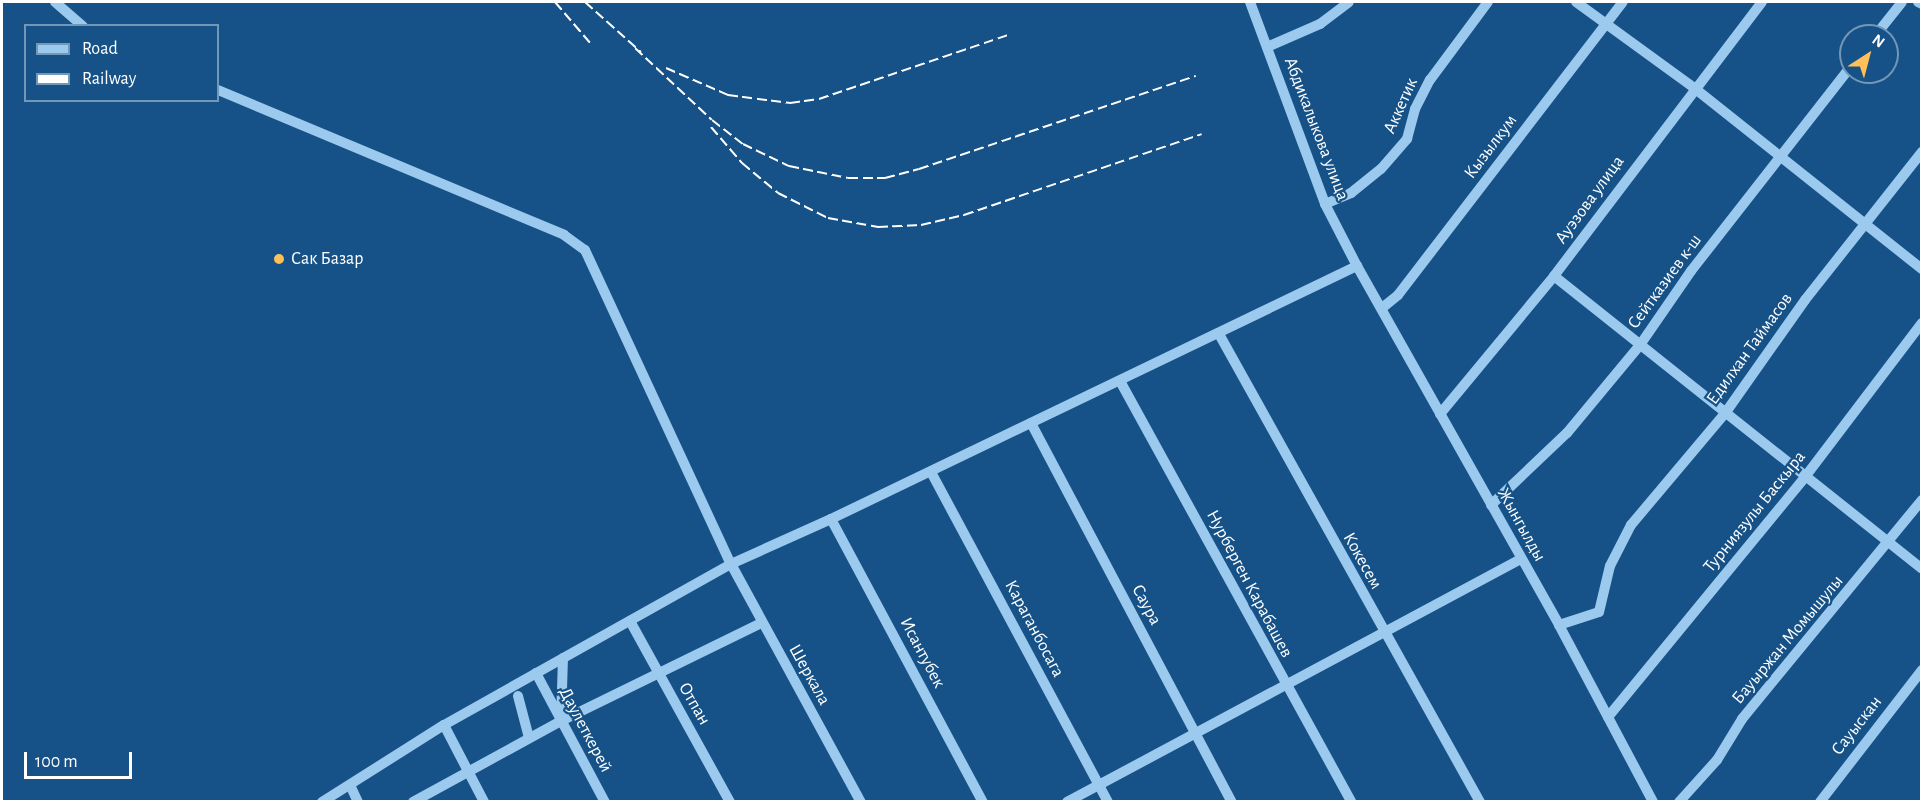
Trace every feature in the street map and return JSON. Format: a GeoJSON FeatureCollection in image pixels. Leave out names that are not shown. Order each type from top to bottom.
{"type":"FeatureCollection","features":[{"type":"Feature","properties":{"kind":"street"},"geometry":{"type":"LineString","coordinates":[[55,2],[81,24]]}},
{"type":"Feature","properties":{"kind":"street","name":"Абдикалыкова улица"},"geometry":{"type":"LineString","coordinates":[[1250,2],[1325,204],[1357,266]]}},
{"type":"Feature","properties":{"kind":"street"},"geometry":{"type":"LineString","coordinates":[[1267,47],[1320,24],[1348,2]]}},
{"type":"Feature","properties":{"kind":"street","name":"Аккетик"},"geometry":{"type":"LineString","coordinates":[[1325,204],[1352,193],[1381,169],[1407,139],[1415,109],[1430,80],[1488,2]]}},
{"type":"Feature","properties":{"kind":"street"},"geometry":{"type":"LineString","coordinates":[[1576,2],[1607,22],[1693,87],[1922,269]]}},
{"type":"Feature","properties":{"kind":"street","name":"Кызылкум"},"geometry":{"type":"LineString","coordinates":[[1382,308],[1398,294],[1623,2]]}},
{"type":"Feature","properties":{"kind":"street","name":"Ауэзова улица"},"geometry":{"type":"LineString","coordinates":[[1440,414],[1554,276],[1693,87],[1762,2]]}},
{"type":"Feature","properties":{"kind":"street"},"geometry":{"type":"LineString","coordinates":[[1885,24],[1902,2]]}},
{"type":"Feature","properties":{"kind":"street","name":"Сейтказиев к-ш"},"geometry":{"type":"LineString","coordinates":[[1491,505],[1567,433],[1640,345],[1839,81]]}},
{"type":"Feature","properties":{"kind":"street","name":"Шеркала"},"geometry":{"type":"LineString","coordinates":[[219,90],[564,235],[585,250],[731,564],[761,623],[861,801]]}},
{"type":"Feature","properties":{"kind":"street","name":"Едилхан Таймасов"},"geometry":{"type":"LineString","coordinates":[[1559,625],[1599,612],[1610,566],[1631,525],[1726,412],[1805,300],[1922,152]]}},
{"type":"Feature","properties":{"kind":"street"},"geometry":{"type":"LineString","coordinates":[[322,801],[444,725],[731,564],[831,519],[1357,266]]}},
{"type":"Feature","properties":{"kind":"street","name":"Жынгылды"},"geometry":{"type":"LineString","coordinates":[[1357,266],[1559,625],[1653,801]]}},
{"type":"Feature","properties":{"kind":"street"},"geometry":{"type":"LineString","coordinates":[[1554,276],[1922,569]]}},
{"type":"Feature","properties":{"kind":"street","name":"Турниязулы Баскыра"},"geometry":{"type":"LineString","coordinates":[[1608,717],[1805,477],[1922,323]]}},
{"type":"Feature","properties":{"kind":"street","name":"Кокесем"},"geometry":{"type":"LineString","coordinates":[[1218,334],[1382,632],[1480,801]]}},
{"type":"Feature","properties":{"kind":"street","name":"Нурберген Карабашев"},"geometry":{"type":"LineString","coordinates":[[1120,381],[1284,684],[1351,801]]}},
{"type":"Feature","properties":{"kind":"street","name":"Саура"},"geometry":{"type":"LineString","coordinates":[[1031,423],[1232,801]]}},
{"type":"Feature","properties":{"kind":"street","name":"Караганбосага"},"geometry":{"type":"LineString","coordinates":[[931,471],[1108,801]]}},
{"type":"Feature","properties":{"kind":"street","name":"Бауыржан Момышулы"},"geometry":{"type":"LineString","coordinates":[[1679,801],[1717,760],[1742,720],[1922,500]]}},
{"type":"Feature","properties":{"kind":"street","name":"Исантубек"},"geometry":{"type":"LineString","coordinates":[[831,519],[984,801]]}},
{"type":"Feature","properties":{"kind":"street"},"geometry":{"type":"LineString","coordinates":[[1067,801],[1521,559]]}},
{"type":"Feature","properties":{"kind":"street","name":"Отпан"},"geometry":{"type":"LineString","coordinates":[[630,621],[730,801]]}},
{"type":"Feature","properties":{"kind":"street"},"geometry":{"type":"LineString","coordinates":[[413,801],[561,721],[761,623]]}},
{"type":"Feature","properties":{"kind":"street"},"geometry":{"type":"LineString","coordinates":[[561,721],[563,658]]}},
{"type":"Feature","properties":{"kind":"street","name":"Сауыскан"},"geometry":{"type":"LineString","coordinates":[[1820,801],[1922,670]]}},
{"type":"Feature","properties":{"kind":"street","name":"Даулеткерей"},"geometry":{"type":"LineString","coordinates":[[536,673],[605,801]]}},
{"type":"Feature","properties":{"kind":"street"},"geometry":{"type":"LineString","coordinates":[[518,696],[529,738]]}},
{"type":"Feature","properties":{"kind":"street"},"geometry":{"type":"LineString","coordinates":[[444,725],[484,801]]}},
{"type":"Feature","properties":{"kind":"street"},"geometry":{"type":"LineString","coordinates":[[350,785],[358,801]]}},
{"type":"Feature","properties":{"kind":"railway"},"geometry":{"type":"LineString","coordinates":[[555,2],[591,44]]}},
{"type":"Feature","properties":{"kind":"railway"},"geometry":{"type":"LineString","coordinates":[[585,2],[641,52]]}},
{"type":"Feature","properties":{"kind":"railway"},"geometry":{"type":"LineString","coordinates":[[666,68],[728,95],[790,103],[819,99],[1008,35]]}},
{"type":"Feature","properties":{"kind":"railway"},"geometry":{"type":"LineString","coordinates":[[635,48],[712,120],[743,144],[789,166],[848,178],[885,178],[919,169],[1196,76]]}},
{"type":"Feature","properties":{"kind":"railway"},"geometry":{"type":"LineString","coordinates":[[711,127],[742,163],[778,193],[828,218],[878,227],[921,225],[964,215],[1202,134]]}},
{"type":"Feature","properties":{"kind":"place","name":"Сак Базар"},"geometry":{"type":"Point","coordinates":[279,259]}}]}
